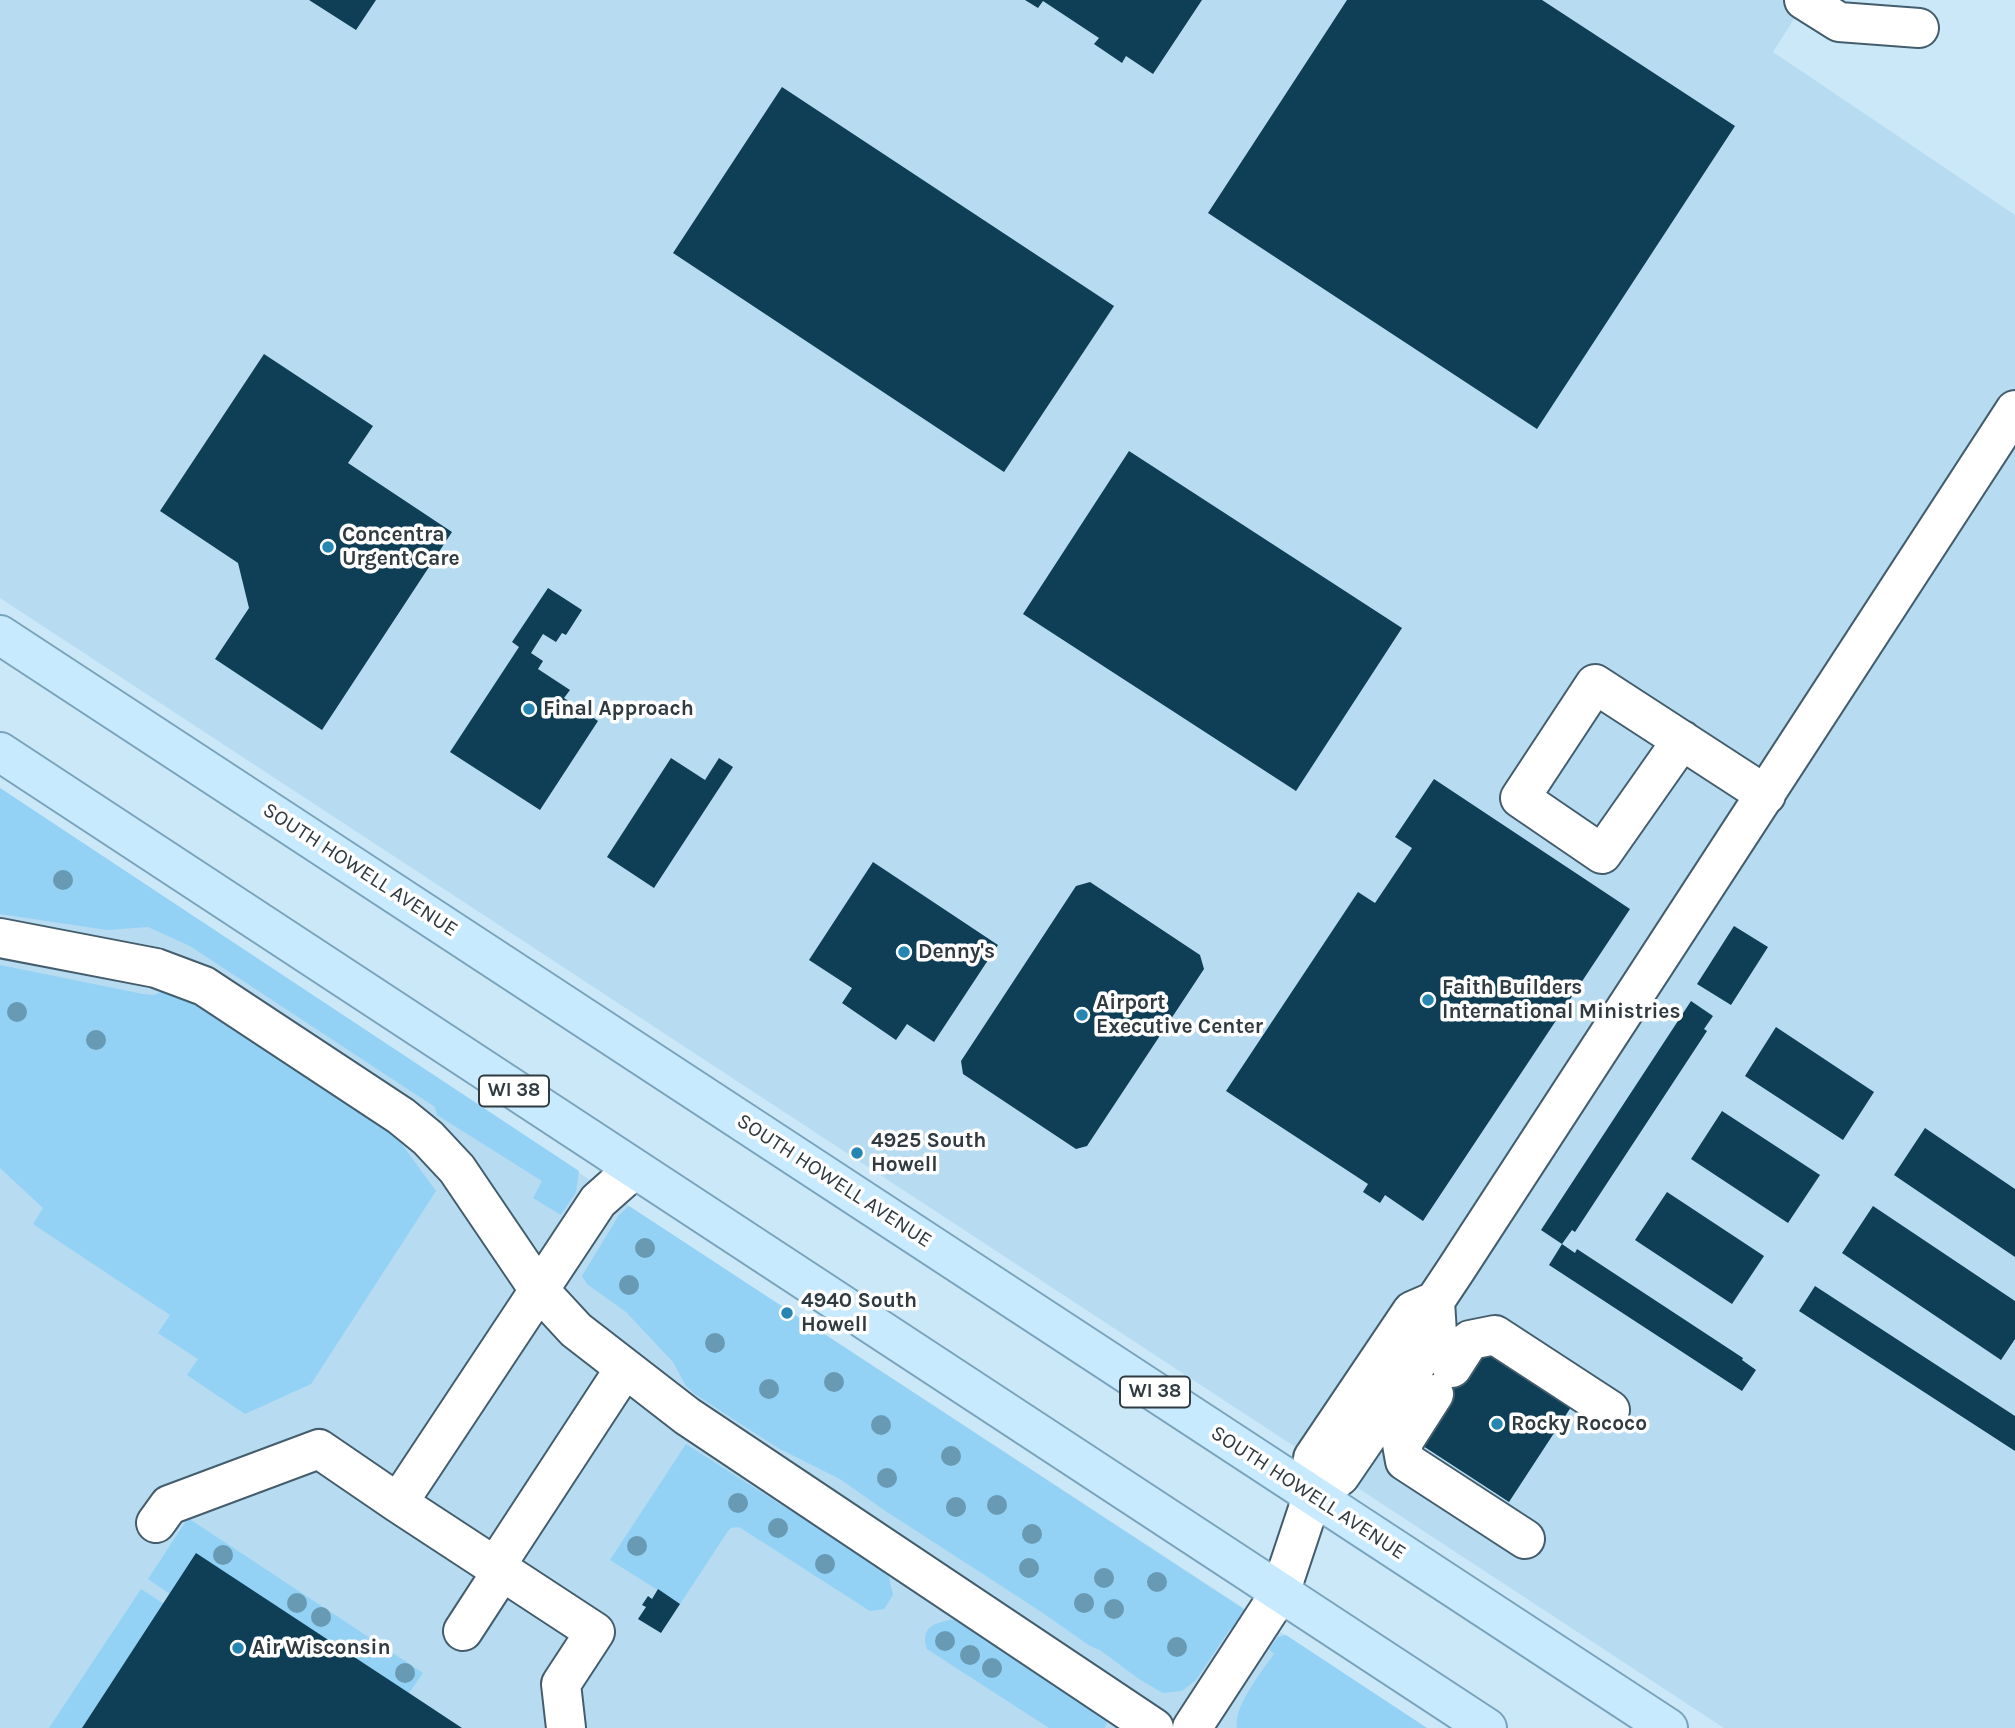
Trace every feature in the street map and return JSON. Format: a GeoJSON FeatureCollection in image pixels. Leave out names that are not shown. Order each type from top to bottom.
{"type":"FeatureCollection","features":[{"type":"Feature","properties":{"kind":"main road","name":"SOUTH HOWELL AVENUE"},"geometry":{"type":"LineString","coordinates":[[0,635],[1668,1728]]}},
{"type":"Feature","properties":{"kind":"main road","name":"WI 38"},"geometry":{"type":"LineString","coordinates":[[0,752],[633,1170],[1487,1728]]}},
{"type":"Feature","properties":{"kind":"street"},"geometry":{"type":"LineString","coordinates":[[1804,0],[1839,22],[1919,28]]}},
{"type":"Feature","properties":{"kind":"street"},"geometry":{"type":"LineString","coordinates":[[1192,1728],[1280,1593],[1312,1497],[1313,1458],[1412,1311],[1435,1301],[2015,410]]}},
{"type":"Feature","properties":{"kind":"street"},"geometry":{"type":"LineString","coordinates":[[1682,740],[1766,795]]}},
{"type":"Feature","properties":{"kind":"street"},"geometry":{"type":"LineString","coordinates":[[0,938],[156,968],[204,986],[401,1116],[428,1138],[457,1169],[539,1290],[576,1329],[687,1416],[1154,1728]]}},
{"type":"Feature","properties":{"kind":"street"},"geometry":{"type":"LineString","coordinates":[[398,1503],[598,1201],[633,1170]]}},
{"type":"Feature","properties":{"kind":"street"},"geometry":{"type":"LineString","coordinates":[[1525,1539],[1405,1461],[1402,1444],[1470,1340],[1494,1335],[1610,1410]]}},
{"type":"Feature","properties":{"kind":"street"},"geometry":{"type":"LineString","coordinates":[[463,1632],[498,1569],[625,1368]]}},
{"type":"Feature","properties":{"kind":"street"},"geometry":{"type":"LineString","coordinates":[[156,1522],[169,1505],[319,1448],[595,1632],[561,1684],[566,1728]]}},
{"type":"Feature","properties":{"kind":"shaded area"},"geometry":{"type":"Polygon","coordinates":[[[0,0],[1806,0],[1773,52],[2015,215],[2015,1728],[1724,1728],[0,598],[0,0]]]}},
{"type":"Feature","properties":{"kind":"shaded area"},"geometry":{"type":"Polygon","coordinates":[[[0,788],[629,1206],[1427,1728],[0,1728],[0,788]]]}},
{"type":"Feature","properties":{"kind":"shaded area"},"geometry":{"type":"Polygon","coordinates":[[[0,788],[579,1171],[576,1192],[561,1215],[533,1198],[542,1181],[437,1115],[435,1107],[190,946],[148,927],[107,930],[0,914],[0,788]]]}},
{"type":"Feature","properties":{"kind":"shaded area"},"geometry":{"type":"Polygon","coordinates":[[[0,965],[143,994],[154,995],[161,992],[191,1002],[390,1132],[401,1143],[436,1191],[311,1384],[245,1414],[187,1375],[198,1359],[158,1333],[170,1315],[33,1224],[43,1208],[0,1168],[0,965]]]}},
{"type":"Feature","properties":{"kind":"shaded area"},"geometry":{"type":"Polygon","coordinates":[[[629,1206],[1245,1610],[1247,1616],[1238,1633],[1230,1629],[1196,1680],[1182,1691],[1163,1693],[840,1479],[778,1448],[696,1395],[686,1386],[673,1362],[626,1312],[587,1284],[582,1276],[619,1215],[629,1206]]]}},
{"type":"Feature","properties":{"kind":"shaded area"},"geometry":{"type":"Polygon","coordinates":[[[686,1444],[888,1573],[893,1595],[884,1609],[870,1611],[739,1527],[728,1531],[680,1604],[610,1560],[686,1444]]]}},
{"type":"Feature","properties":{"kind":"shaded area"},"geometry":{"type":"Polygon","coordinates":[[[188,1518],[423,1673],[409,1693],[170,1594],[148,1579],[188,1518]]]}},
{"type":"Feature","properties":{"kind":"shaded area"},"geometry":{"type":"Polygon","coordinates":[[[141,1589],[164,1604],[82,1728],[49,1728],[141,1589]]]}},
{"type":"Feature","properties":{"kind":"shaded area"},"geometry":{"type":"Polygon","coordinates":[[[956,1619],[1108,1719],[1105,1728],[1049,1728],[927,1649],[925,1635],[931,1626],[956,1619]]]}},
{"type":"Feature","properties":{"kind":"shaded area"},"geometry":{"type":"Polygon","coordinates":[[[1286,1635],[1427,1728],[1237,1728],[1239,1710],[1244,1700],[1274,1654],[1269,1649],[1278,1637],[1286,1635]]]}},
{"type":"Feature","properties":{"kind":"building"},"geometry":{"type":"Polygon","coordinates":[[[309,0],[376,0],[356,30],[309,0]]]}},
{"type":"Feature","properties":{"kind":"building"},"geometry":{"type":"Polygon","coordinates":[[[1025,0],[1202,0],[1153,74],[1126,56],[1122,63],[1094,44],[1099,38],[1043,1],[1038,8],[1025,0]]]}},
{"type":"Feature","properties":{"kind":"building"},"geometry":{"type":"Polygon","coordinates":[[[1347,0],[1542,0],[1735,126],[1537,429],[1208,213],[1347,0]]]}},
{"type":"Feature","properties":{"kind":"building"},"geometry":{"type":"Polygon","coordinates":[[[782,87],[1114,306],[1004,472],[673,253],[782,87]]]}},
{"type":"Feature","properties":{"kind":"building","name":"Concentra Urgent Care"},"geometry":{"type":"Polygon","coordinates":[[[264,354],[373,426],[348,463],[452,532],[322,730],[215,659],[249,608],[238,563],[160,511],[264,354]]]}},
{"type":"Feature","properties":{"kind":"building"},"geometry":{"type":"Polygon","coordinates":[[[1129,451],[1402,628],[1296,791],[1023,614],[1129,451]]]}},
{"type":"Feature","properties":{"kind":"building","name":"Final Approach"},"geometry":{"type":"Polygon","coordinates":[[[548,588],[582,610],[566,635],[562,633],[556,642],[543,634],[531,653],[543,661],[538,669],[570,690],[564,698],[598,721],[540,810],[450,752],[519,647],[512,642],[548,588]]]}},
{"type":"Feature","properties":{"kind":"building"},"geometry":{"type":"Polygon","coordinates":[[[671,758],[705,780],[719,758],[733,767],[654,888],[607,857],[671,758]]]}},
{"type":"Feature","properties":{"kind":"building","name":"Faith Builders International Ministries"},"geometry":{"type":"Polygon","coordinates":[[[1434,779],[1630,909],[1423,1221],[1385,1195],[1380,1203],[1363,1192],[1368,1184],[1226,1091],[1358,892],[1375,903],[1412,848],[1395,837],[1434,779]]]}},
{"type":"Feature","properties":{"kind":"building","name":"Denny's"},"geometry":{"type":"Polygon","coordinates":[[[873,862],[998,945],[934,1042],[907,1024],[896,1040],[842,1003],[852,988],[809,960],[873,862]]]}},
{"type":"Feature","properties":{"kind":"building","name":"Airport Executive Center"},"geometry":{"type":"Polygon","coordinates":[[[1090,882],[1200,955],[1204,969],[1087,1146],[1076,1149],[963,1074],[961,1061],[1076,886],[1090,882]]]}},
{"type":"Feature","properties":{"kind":"building"},"geometry":{"type":"Polygon","coordinates":[[[1734,926],[1768,947],[1731,1005],[1697,984],[1734,926]]]}},
{"type":"Feature","properties":{"kind":"building"},"geometry":{"type":"Polygon","coordinates":[[[1691,1001],[1713,1016],[1704,1029],[1707,1031],[1575,1232],[1572,1230],[1562,1244],[1541,1230],[1691,1001]]]}},
{"type":"Feature","properties":{"kind":"building"},"geometry":{"type":"Polygon","coordinates":[[[1776,1027],[1874,1092],[1843,1140],[1745,1076],[1776,1027]]]}},
{"type":"Feature","properties":{"kind":"building"},"geometry":{"type":"Polygon","coordinates":[[[1722,1111],[1820,1175],[1788,1223],[1691,1159],[1722,1111]]]}},
{"type":"Feature","properties":{"kind":"building"},"geometry":{"type":"Polygon","coordinates":[[[1925,1128],[2015,1189],[2015,1257],[1894,1175],[1925,1128]]]}},
{"type":"Feature","properties":{"kind":"building"},"geometry":{"type":"Polygon","coordinates":[[[1667,1192],[1764,1256],[1732,1304],[1635,1240],[1667,1192]]]}},
{"type":"Feature","properties":{"kind":"building"},"geometry":{"type":"Polygon","coordinates":[[[1873,1206],[2015,1301],[2015,1339],[2001,1360],[1842,1253],[1873,1206]]]}},
{"type":"Feature","properties":{"kind":"building"},"geometry":{"type":"Polygon","coordinates":[[[1562,1244],[1575,1253],[1577,1249],[1743,1358],[1742,1360],[1756,1370],[1742,1391],[1549,1265],[1562,1244]]]}},
{"type":"Feature","properties":{"kind":"building"},"geometry":{"type":"Polygon","coordinates":[[[1815,1286],[2015,1416],[2015,1451],[1799,1311],[1815,1286]]]}},
{"type":"Feature","properties":{"kind":"building","name":"Rocky Rococo"},"geometry":{"type":"Polygon","coordinates":[[[1483,1345],[1573,1404],[1509,1502],[1420,1444],[1428,1390],[1483,1345]]]}},
{"type":"Feature","properties":{"kind":"building","name":"Air Wisconsin"},"geometry":{"type":"Polygon","coordinates":[[[196,1553],[409,1693],[462,1728],[82,1728],[196,1553]]]}},
{"type":"Feature","properties":{"kind":"building"},"geometry":{"type":"Polygon","coordinates":[[[658,1589],[680,1604],[661,1633],[638,1619],[646,1607],[642,1605],[648,1596],[652,1599],[658,1589]]]}},
{"type":"Feature","properties":{"kind":"place","name":"Concentra Urgent Care"},"geometry":{"type":"Point","coordinates":[328,547]}},
{"type":"Feature","properties":{"kind":"place","name":"Final Approach"},"geometry":{"type":"Point","coordinates":[529,709]}},
{"type":"Feature","properties":{"kind":"place","name":"Denny's"},"geometry":{"type":"Point","coordinates":[904,952]}},
{"type":"Feature","properties":{"kind":"place","name":"Faith Builders International Ministries"},"geometry":{"type":"Point","coordinates":[1428,1000]}},
{"type":"Feature","properties":{"kind":"place","name":"Airport Executive Center"},"geometry":{"type":"Point","coordinates":[1082,1015]}},
{"type":"Feature","properties":{"kind":"place","name":"4925 South Howell"},"geometry":{"type":"Point","coordinates":[857,1153]}},
{"type":"Feature","properties":{"kind":"place","name":"4940 South Howell"},"geometry":{"type":"Point","coordinates":[787,1313]}},
{"type":"Feature","properties":{"kind":"place","name":"Rocky Rococo"},"geometry":{"type":"Point","coordinates":[1497,1424]}},
{"type":"Feature","properties":{"kind":"place","name":"Air Wisconsin"},"geometry":{"type":"Point","coordinates":[238,1648]}}]}
